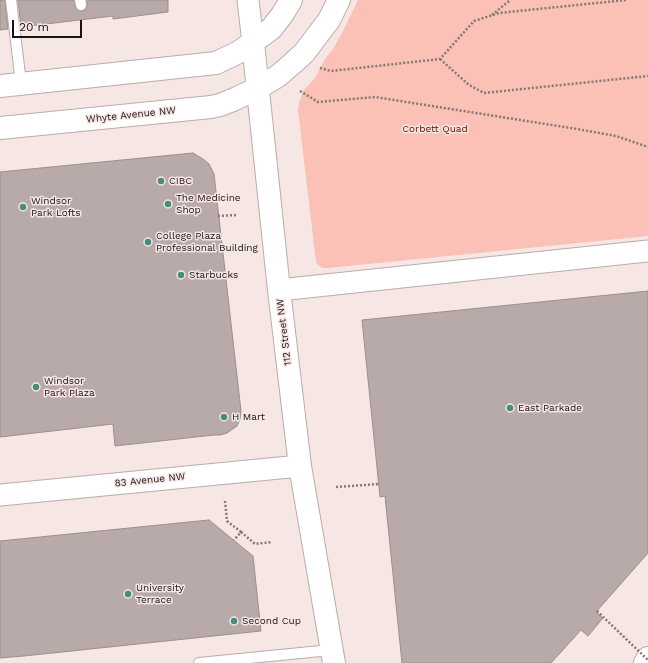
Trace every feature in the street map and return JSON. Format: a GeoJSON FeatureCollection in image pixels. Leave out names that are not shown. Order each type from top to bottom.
{"type":"FeatureCollection","features":[{"type":"Feature","properties":{"kind":"main road"},"geometry":{"type":"LineString","coordinates":[[10,84],[216,63],[239,52],[271,29],[291,0]]}},
{"type":"Feature","properties":{"kind":"main road","name":"Whyte Avenue NW"},"geometry":{"type":"LineString","coordinates":[[0,128],[220,105],[258,88],[278,76],[304,53],[329,20],[339,0]]}},
{"type":"Feature","properties":{"kind":"main road","name":"112 Street NW"},"geometry":{"type":"LineString","coordinates":[[253,43],[279,290],[300,466],[332,656]]}},
{"type":"Feature","properties":{"kind":"main road"},"geometry":{"type":"LineString","coordinates":[[645,663],[648,659]]}},
{"type":"Feature","properties":{"kind":"street","name":"112 Street NW"},"geometry":{"type":"LineString","coordinates":[[248,0],[253,43]]}},
{"type":"Feature","properties":{"kind":"street"},"geometry":{"type":"LineString","coordinates":[[279,290],[648,251]]}},
{"type":"Feature","properties":{"kind":"street","name":"83 Avenue NW"},"geometry":{"type":"LineString","coordinates":[[0,495],[300,466]]}},
{"type":"Feature","properties":{"kind":"lane"},"geometry":{"type":"LineString","coordinates":[[10,84],[11,0]]}},
{"type":"Feature","properties":{"kind":"lane"},"geometry":{"type":"LineString","coordinates":[[200,663],[332,656]]}},
{"type":"Feature","properties":{"kind":"path"},"geometry":{"type":"LineString","coordinates":[[490,16],[510,0]]}},
{"type":"Feature","properties":{"kind":"path"},"geometry":{"type":"LineString","coordinates":[[320,68],[331,71],[440,58],[474,21],[499,13],[626,0]]}},
{"type":"Feature","properties":{"kind":"path"},"geometry":{"type":"LineString","coordinates":[[440,58],[469,85],[484,93],[648,76]]}},
{"type":"Feature","properties":{"kind":"path"},"geometry":{"type":"LineString","coordinates":[[300,91],[318,102],[375,97],[616,136],[648,147]]}},
{"type":"Feature","properties":{"kind":"path"},"geometry":{"type":"LineString","coordinates":[[218,216],[237,215]]}},
{"type":"Feature","properties":{"kind":"path"},"geometry":{"type":"LineString","coordinates":[[336,487],[379,484]]}},
{"type":"Feature","properties":{"kind":"path"},"geometry":{"type":"LineString","coordinates":[[225,501],[227,521],[255,544],[272,542]]}},
{"type":"Feature","properties":{"kind":"path"},"geometry":{"type":"LineString","coordinates":[[234,540],[241,532]]}},
{"type":"Feature","properties":{"kind":"path"},"geometry":{"type":"LineString","coordinates":[[597,611],[648,659]]}},
{"type":"Feature","properties":{"kind":"green space","name":"Corbett Quad"},"geometry":{"type":"Polygon","coordinates":[[[358,0],[648,0],[648,236],[328,268],[319,266],[316,262],[298,110],[303,91],[315,78],[325,59],[333,49],[358,0]]]}},
{"type":"Feature","properties":{"kind":"building"},"geometry":{"type":"Polygon","coordinates":[[[0,0],[5,0],[8,29],[0,30],[0,0]]]}},
{"type":"Feature","properties":{"kind":"building"},"geometry":{"type":"Polygon","coordinates":[[[18,0],[74,0],[76,9],[82,11],[87,7],[87,0],[168,0],[168,12],[113,19],[113,16],[21,27],[18,0]]]}},
{"type":"Feature","properties":{"kind":"building"},"geometry":{"type":"Polygon","coordinates":[[[193,153],[209,164],[214,174],[241,411],[237,426],[227,433],[220,435],[115,446],[113,424],[0,437],[0,172],[193,153]]]}},
{"type":"Feature","properties":{"kind":"building","name":"East Parkade"},"geometry":{"type":"Polygon","coordinates":[[[648,291],[648,553],[596,612],[603,618],[588,636],[581,630],[551,663],[402,663],[385,496],[380,497],[362,320],[648,291]]]}},
{"type":"Feature","properties":{"kind":"building","name":"University Terrace"},"geometry":{"type":"Polygon","coordinates":[[[209,520],[253,556],[261,631],[0,658],[0,541],[209,520]]]}},
{"type":"Feature","properties":{"kind":"place","name":"CIBC"},"geometry":{"type":"Point","coordinates":[161,181]}},
{"type":"Feature","properties":{"kind":"place","name":"The Medicine Shop"},"geometry":{"type":"Point","coordinates":[168,204]}},
{"type":"Feature","properties":{"kind":"place","name":"Windsor Park Lofts"},"geometry":{"type":"Point","coordinates":[23,207]}},
{"type":"Feature","properties":{"kind":"place","name":"College Plaza Professional Building"},"geometry":{"type":"Point","coordinates":[148,242]}},
{"type":"Feature","properties":{"kind":"place","name":"Starbucks"},"geometry":{"type":"Point","coordinates":[181,275]}},
{"type":"Feature","properties":{"kind":"place","name":"Windsor Park Plaza"},"geometry":{"type":"Point","coordinates":[36,387]}},
{"type":"Feature","properties":{"kind":"place","name":"East Parkade"},"geometry":{"type":"Point","coordinates":[510,408]}},
{"type":"Feature","properties":{"kind":"place","name":"H Mart"},"geometry":{"type":"Point","coordinates":[224,417]}},
{"type":"Feature","properties":{"kind":"place","name":"University Terrace"},"geometry":{"type":"Point","coordinates":[128,594]}},
{"type":"Feature","properties":{"kind":"place","name":"Second Cup"},"geometry":{"type":"Point","coordinates":[234,621]}}]}
